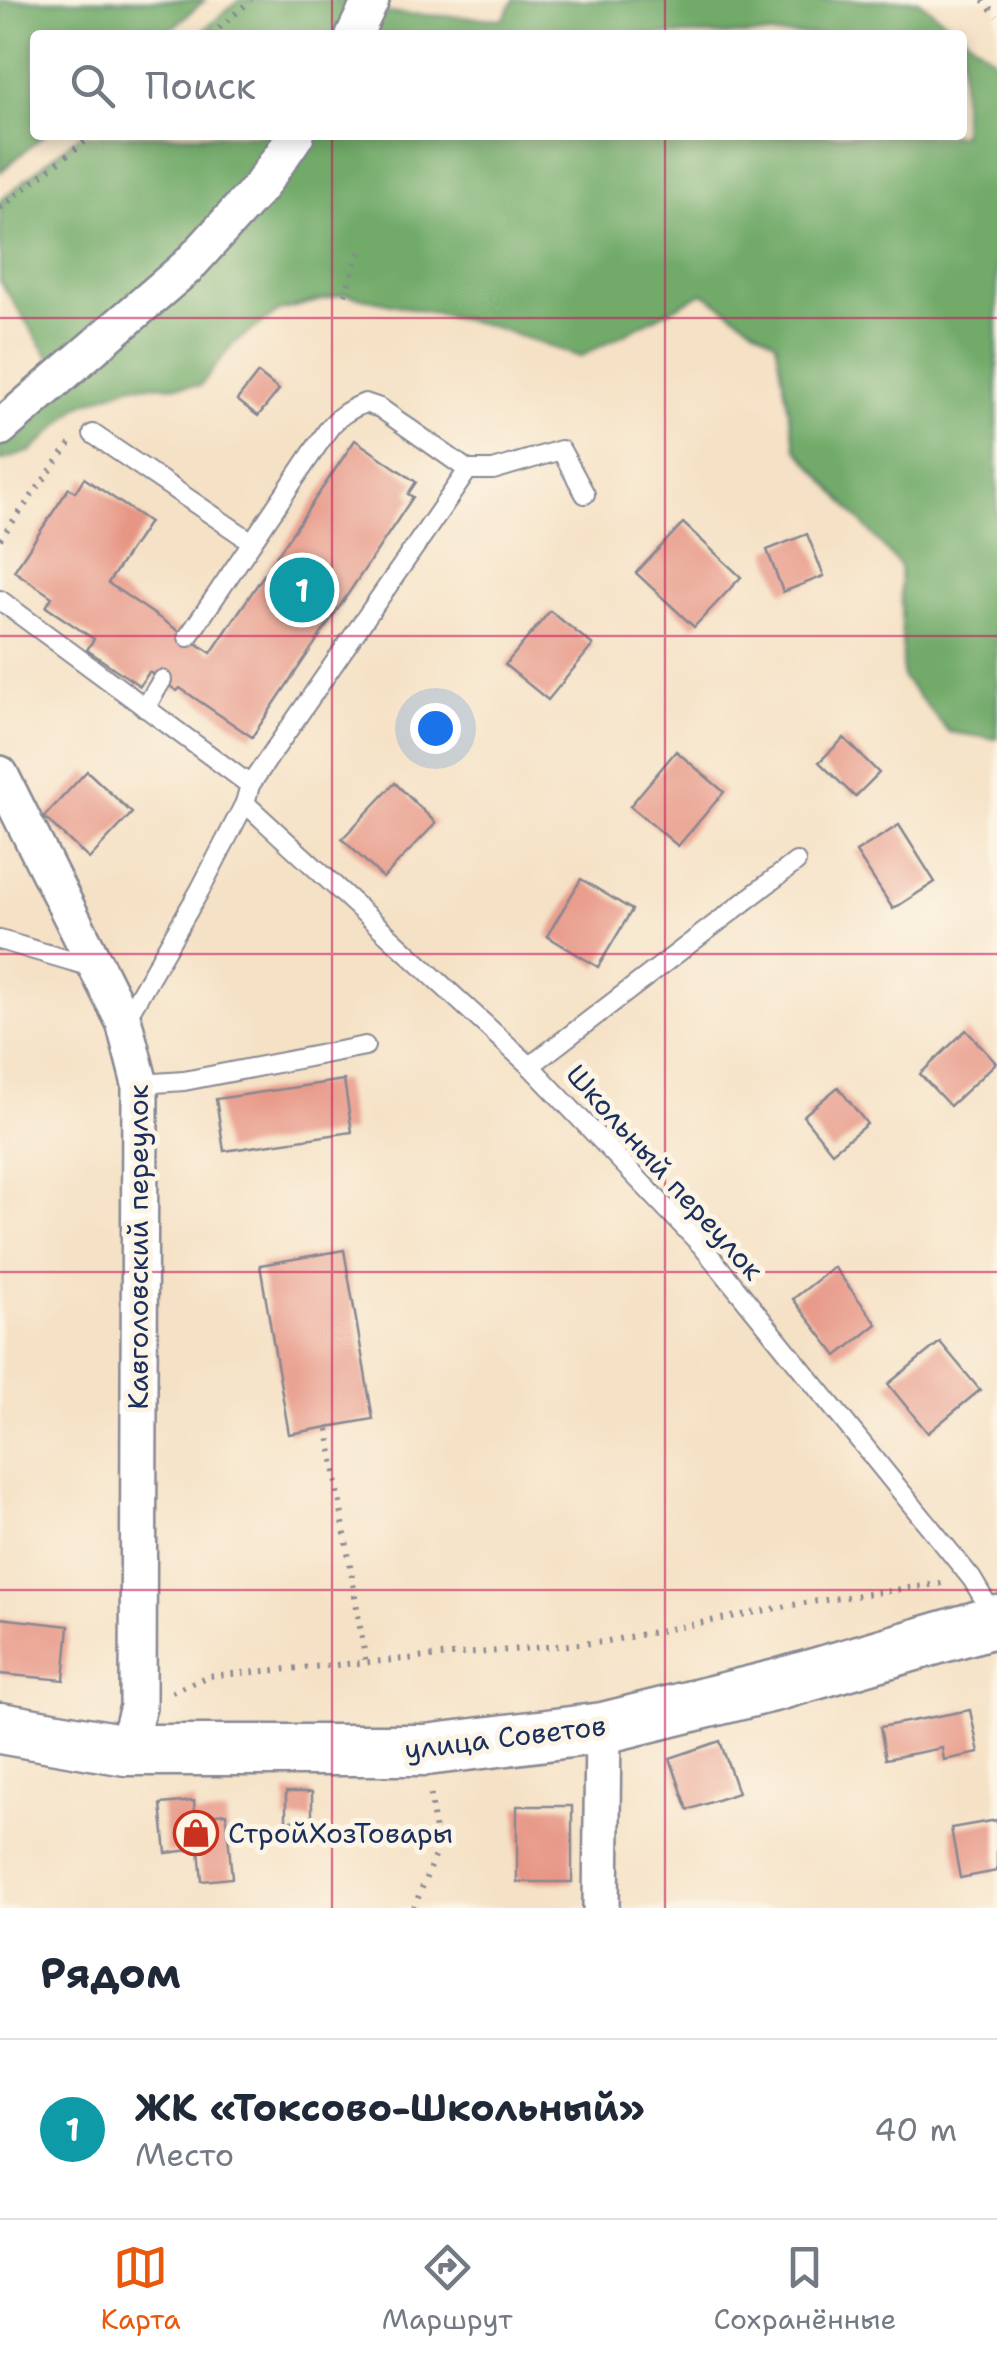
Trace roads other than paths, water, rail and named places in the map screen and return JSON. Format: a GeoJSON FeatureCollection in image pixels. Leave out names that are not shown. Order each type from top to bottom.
{"type":"FeatureCollection","features":[{"type":"Feature","properties":{"kind":"main road","name":"улица Советов"},"geometry":{"type":"LineString","coordinates":[[0,1728],[132,1728],[426,1750],[603,1728],[777,1686],[988,1607]]}},
{"type":"Feature","properties":{"kind":"street"},"geometry":{"type":"LineString","coordinates":[[356,30],[370,0]]}},
{"type":"Feature","properties":{"kind":"street"},"geometry":{"type":"LineString","coordinates":[[0,428],[188,266],[260,187],[293,140]]}},
{"type":"Feature","properties":{"kind":"street","name":"Кавголовский переулок"},"geometry":{"type":"LineString","coordinates":[[0,774],[124,1022],[140,1084],[132,1728]]}},
{"type":"Feature","properties":{"kind":"street"},"geometry":{"type":"LineString","coordinates":[[601,1908],[603,1728]]}},
{"type":"Feature","properties":{"kind":"lane"},"geometry":{"type":"LineString","coordinates":[[188,637],[337,418],[365,403],[380,408],[468,470],[493,470],[561,450],[585,494]]}},
{"type":"Feature","properties":{"kind":"lane"},"geometry":{"type":"LineString","coordinates":[[93,434],[252,542]]}},
{"type":"Feature","properties":{"kind":"lane"},"geometry":{"type":"LineString","coordinates":[[124,1022],[200,890],[248,794],[468,470]]}},
{"type":"Feature","properties":{"kind":"lane","name":"Школьный переулок"},"geometry":{"type":"LineString","coordinates":[[0,600],[144,708],[248,794],[530,1066],[702,1246],[988,1607]]}},
{"type":"Feature","properties":{"kind":"lane"},"geometry":{"type":"LineString","coordinates":[[144,708],[162,680]]}},
{"type":"Feature","properties":{"kind":"lane"},"geometry":{"type":"LineString","coordinates":[[530,1066],[796,862]]}},
{"type":"Feature","properties":{"kind":"lane"},"geometry":{"type":"LineString","coordinates":[[0,940],[100,970]]}},
{"type":"Feature","properties":{"kind":"lane"},"geometry":{"type":"LineString","coordinates":[[140,1084],[184,1081],[365,1046]]}},
{"type":"Feature","properties":{"kind":"place","name":"ЖК «Токсово-Школьный»"},"geometry":{"type":"Point","coordinates":[302,590]}},
{"type":"Feature","properties":{"kind":"place","name":"СтройХозТовары"},"geometry":{"type":"Point","coordinates":[196,1833]}}]}
